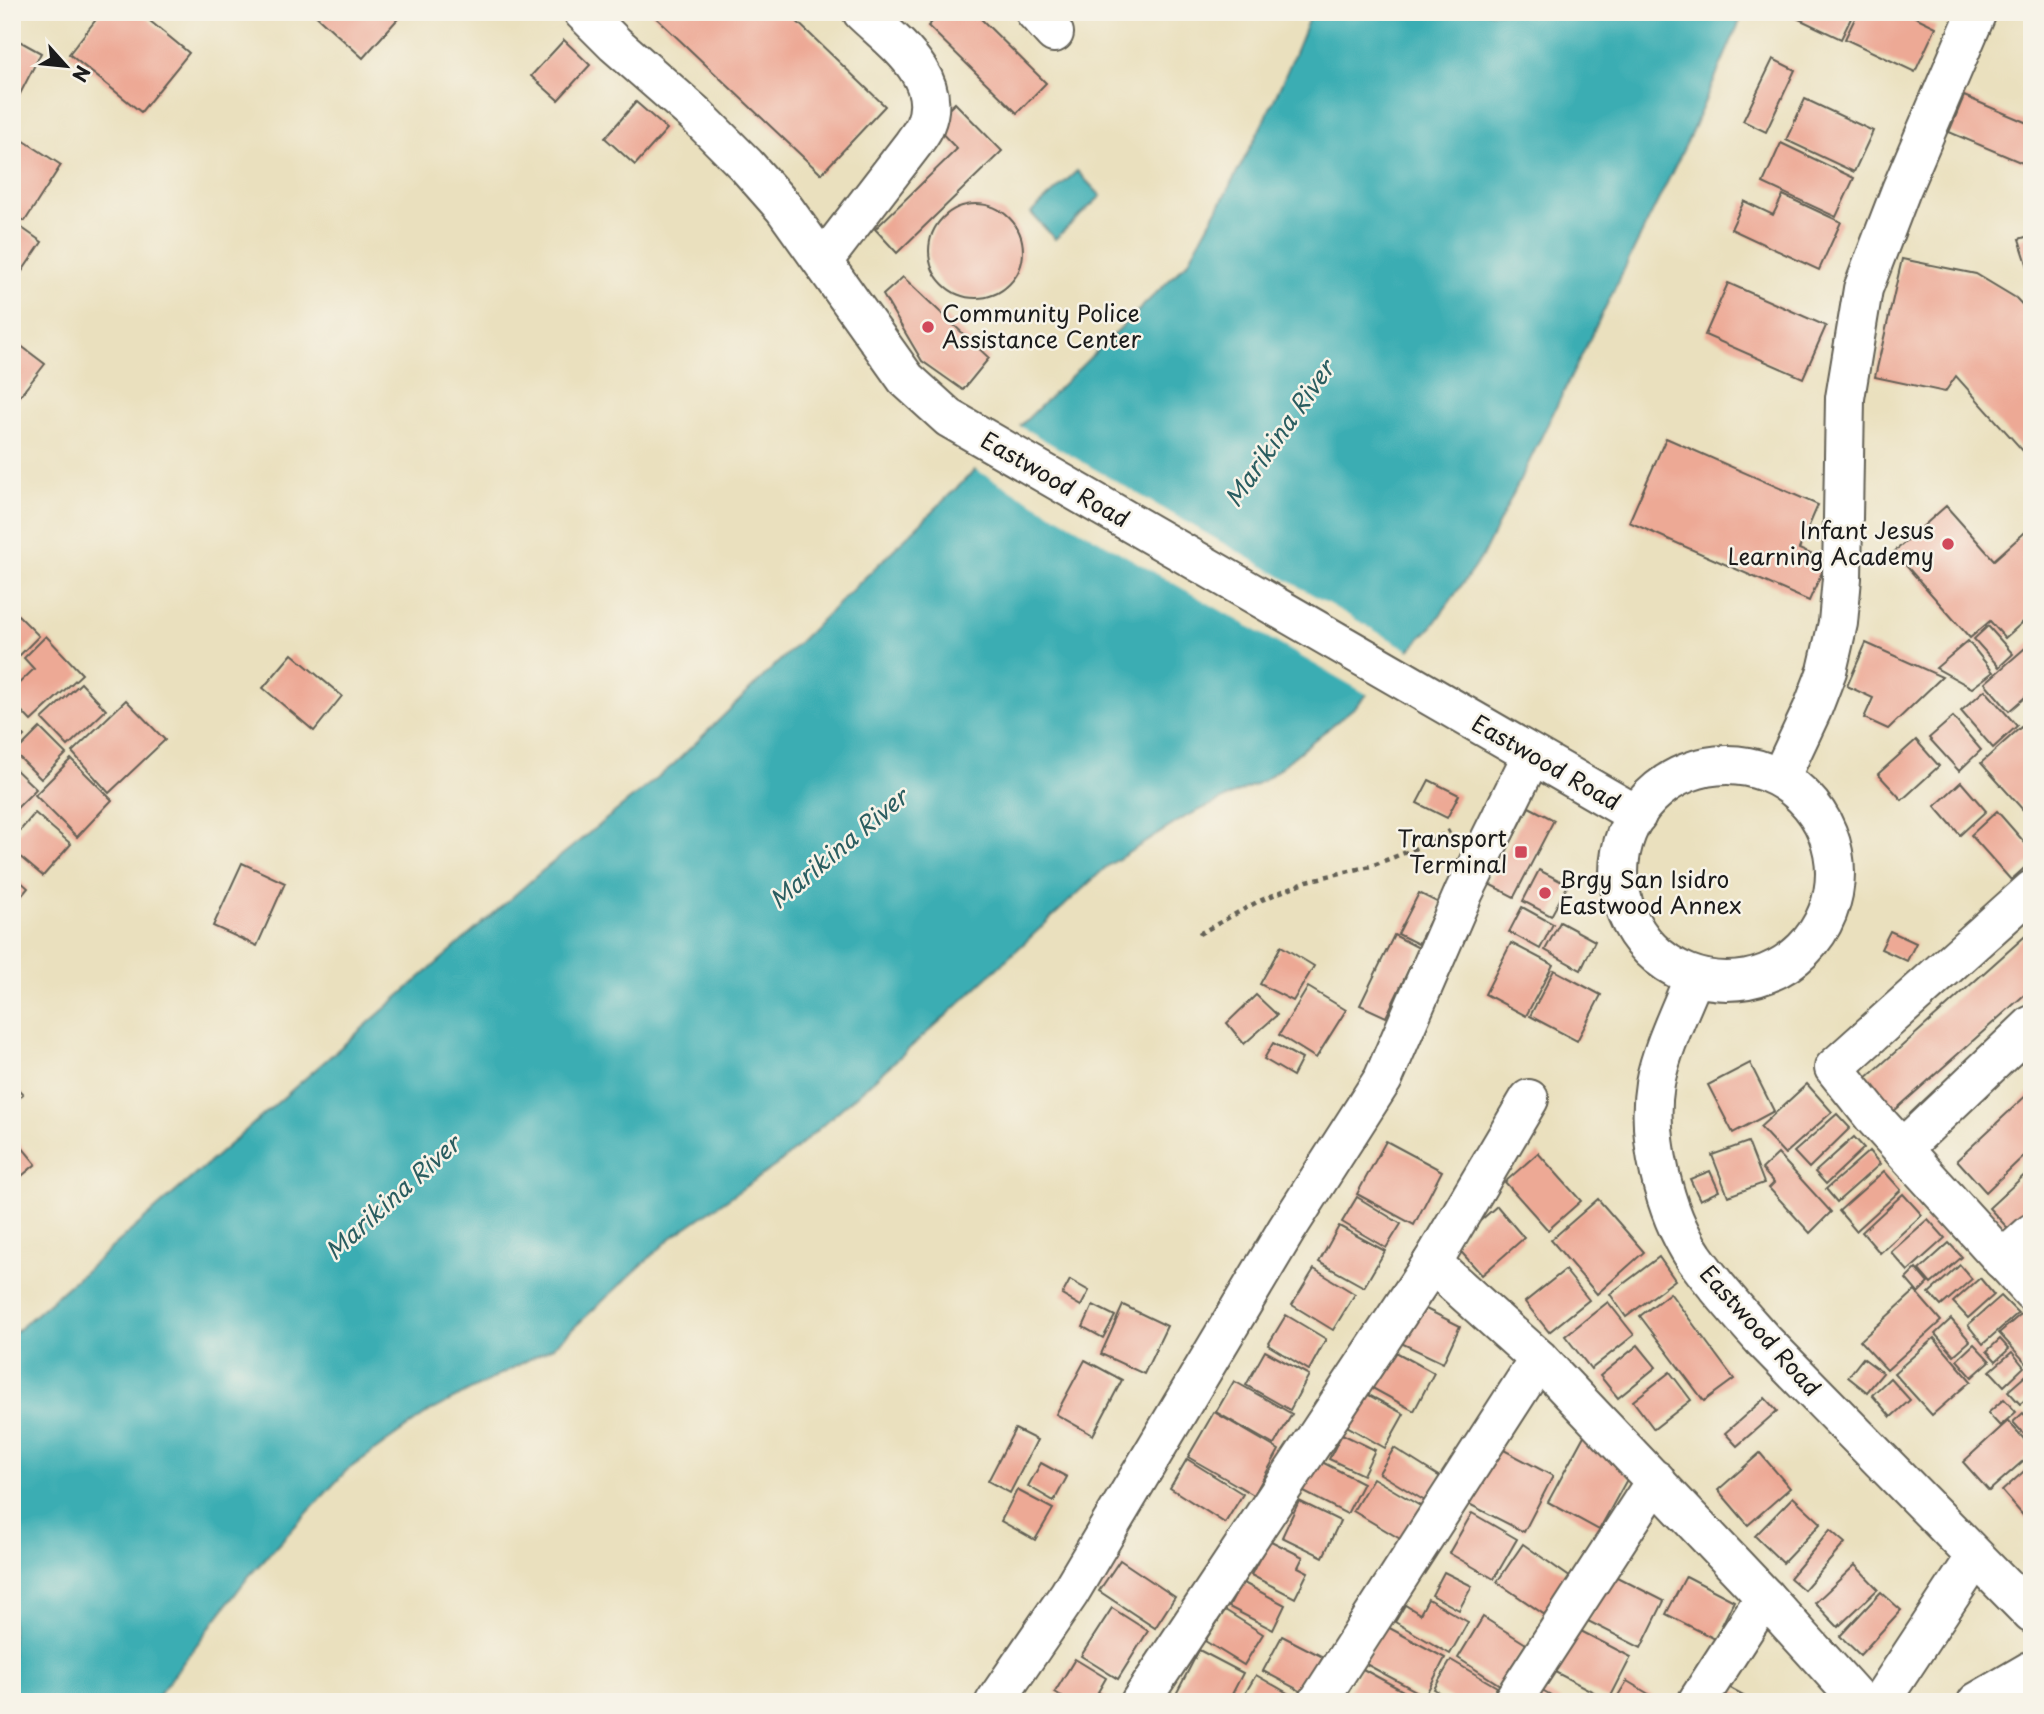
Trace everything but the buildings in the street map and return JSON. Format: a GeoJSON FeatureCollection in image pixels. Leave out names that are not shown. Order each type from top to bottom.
{"type":"FeatureCollection","features":[{"type":"Feature","properties":{"kind":"street","name":"Eastwood Road"},"geometry":{"type":"LineString","coordinates":[[583,12],[615,44],[695,114],[746,165],[784,208],[906,379],[933,406],[973,433],[1637,815]]}},
{"type":"Feature","properties":{"kind":"street"},"geometry":{"type":"LineString","coordinates":[[823,261],[913,144],[925,125],[930,105],[926,81],[911,60],[862,12]]}},
{"type":"Feature","properties":{"kind":"street"},"geometry":{"type":"LineString","coordinates":[[1780,778],[1827,671],[1838,623],[1842,578],[1845,398],[1863,289],[1901,190],[1978,12]]}},
{"type":"Feature","properties":{"kind":"street"},"geometry":{"type":"LineString","coordinates":[[995,1702],[1069,1594],[1287,1229],[1383,1079],[1464,892],[1532,755]]}},
{"type":"Feature","properties":{"kind":"street"},"geometry":{"type":"LineString","coordinates":[[1728,765],[1755,768],[1780,778],[1802,795],[1820,816],[1831,841],[1836,868],[1833,896],[1824,922],[1808,945],[1787,964],[1762,976],[1735,981],[1694,978],[1679,971],[1654,954],[1635,930],[1623,903],[1619,872],[1624,843],[1637,815],[1654,794],[1676,778],[1701,769],[1728,765]]}},
{"type":"Feature","properties":{"kind":"street"},"geometry":{"type":"LineString","coordinates":[[2032,890],[1834,1069],[1902,1149],[2032,1292]]}},
{"type":"Feature","properties":{"kind":"street","name":"Eastwood Road"},"geometry":{"type":"LineString","coordinates":[[1694,978],[1655,1082],[1653,1122],[1659,1169],[1674,1217],[1693,1255],[1728,1301],[1763,1340],[2032,1614]]}},
{"type":"Feature","properties":{"kind":"street"},"geometry":{"type":"LineString","coordinates":[[1902,1149],[2032,1025]]}},
{"type":"Feature","properties":{"kind":"street"},"geometry":{"type":"LineString","coordinates":[[1140,1702],[1432,1263],[1529,1099]]}},
{"type":"Feature","properties":{"kind":"street"},"geometry":{"type":"LineString","coordinates":[[2002,1260],[2032,1233]]}},
{"type":"Feature","properties":{"kind":"street"},"geometry":{"type":"LineString","coordinates":[[1432,1263],[1538,1359],[1656,1480],[1860,1702]]}},
{"type":"Feature","properties":{"kind":"street"},"geometry":{"type":"LineString","coordinates":[[1318,1702],[1538,1359]]}},
{"type":"Feature","properties":{"kind":"street"},"geometry":{"type":"LineString","coordinates":[[1512,1702],[1656,1480]]}},
{"type":"Feature","properties":{"kind":"street"},"geometry":{"type":"LineString","coordinates":[[1880,1702],[1975,1558]]}},
{"type":"Feature","properties":{"kind":"street"},"geometry":{"type":"LineString","coordinates":[[1697,1702],[1765,1597]]}},
{"type":"Feature","properties":{"kind":"street"},"geometry":{"type":"LineString","coordinates":[[1977,1702],[2032,1670]]}},
{"type":"Feature","properties":{"kind":"path"},"geometry":{"type":"LineString","coordinates":[[1199,934],[1257,902],[1307,881],[1371,866],[1422,846],[1450,831],[1458,820]]}},
{"type":"Feature","properties":{"kind":"water","name":"Marikina River"},"geometry":{"type":"Polygon","coordinates":[[[1311,12],[1744,12],[1688,140],[1483,555],[1433,625],[1356,706],[1265,780],[1187,816],[1106,867],[947,1015],[781,1162],[671,1238],[553,1347],[430,1411],[346,1471],[249,1576],[153,1702],[12,1702],[12,1335],[541,872],[673,765],[1188,262],[1270,108],[1311,12]]]}},
{"type":"Feature","properties":{"kind":"water"},"geometry":{"type":"Polygon","coordinates":[[[1077,171],[1101,196],[1055,239],[1031,213],[1077,171]]]}},
{"type":"Feature","properties":{"kind":"pier"},"geometry":{"type":"Polygon","coordinates":[[[1018,425],[1412,652],[1370,696],[973,468],[1018,425]]]}},
{"type":"Feature","properties":{"kind":"place","name":"Community Police Assistance Center"},"geometry":{"type":"Point","coordinates":[928,327]}},
{"type":"Feature","properties":{"kind":"place","name":"Infant Jesus Learning Academy"},"geometry":{"type":"Point","coordinates":[1948,544]}},
{"type":"Feature","properties":{"kind":"place","name":"Transport Terminal"},"geometry":{"type":"Point","coordinates":[1521,852]}},
{"type":"Feature","properties":{"kind":"place","name":"Brgy San Isidro Eastwood Annex"},"geometry":{"type":"Point","coordinates":[1545,893]}}]}
